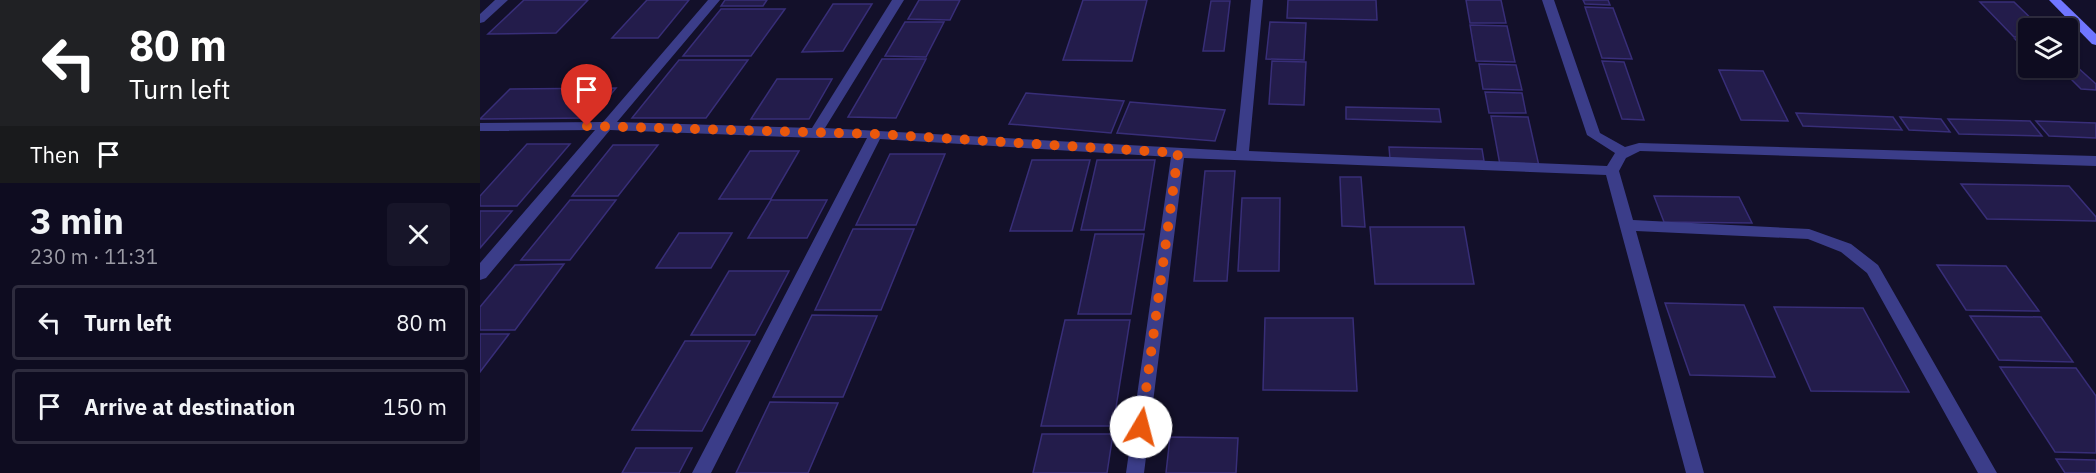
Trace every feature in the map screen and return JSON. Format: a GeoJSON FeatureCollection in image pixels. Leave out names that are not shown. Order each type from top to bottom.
{"type":"FeatureCollection","features":[{"type":"Feature","properties":{"kind":"main road"},"geometry":{"type":"LineString","coordinates":[[2055,0],[2096,41]]}},
{"type":"Feature","properties":{"kind":"street"},"geometry":{"type":"LineString","coordinates":[[480,20],[502,0]]}},
{"type":"Feature","properties":{"kind":"street"},"geometry":{"type":"LineString","coordinates":[[480,274],[609,126],[714,0]]}},
{"type":"Feature","properties":{"kind":"street"},"geometry":{"type":"LineString","coordinates":[[815,134],[898,0]]}},
{"type":"Feature","properties":{"kind":"street"},"geometry":{"type":"LineString","coordinates":[[1242,155],[1257,0]]}},
{"type":"Feature","properties":{"kind":"street"},"geometry":{"type":"LineString","coordinates":[[1548,0],[1594,135],[1623,152]]}},
{"type":"Feature","properties":{"kind":"street"},"geometry":{"type":"LineString","coordinates":[[480,127],[609,126],[815,134],[876,134],[1178,153],[1612,171]]}},
{"type":"Feature","properties":{"kind":"street"},"geometry":{"type":"LineString","coordinates":[[701,473],[876,134]]}},
{"type":"Feature","properties":{"kind":"street"},"geometry":{"type":"LineString","coordinates":[[1695,473],[1612,171],[1615,160],[1623,152],[1639,147],[2096,161]]}},
{"type":"Feature","properties":{"kind":"street"},"geometry":{"type":"LineString","coordinates":[[1135,473],[1178,153]]}},
{"type":"Feature","properties":{"kind":"street"},"geometry":{"type":"LineString","coordinates":[[1628,225],[1809,234],[1846,248],[1873,269],[1988,473]]}},
{"type":"Feature","properties":{"kind":"building"},"geometry":{"type":"Polygon","coordinates":[[[524,0],[588,0],[556,33],[488,34],[524,0]]]}},
{"type":"Feature","properties":{"kind":"building"},"geometry":{"type":"Polygon","coordinates":[[[647,0],[689,0],[658,38],[612,38],[647,0]]]}},
{"type":"Feature","properties":{"kind":"building"},"geometry":{"type":"Polygon","coordinates":[[[725,0],[767,0],[763,6],[721,6],[725,0]]]}},
{"type":"Feature","properties":{"kind":"building"},"geometry":{"type":"Polygon","coordinates":[[[919,0],[960,0],[950,20],[908,19],[919,0]]]}},
{"type":"Feature","properties":{"kind":"building"},"geometry":{"type":"Polygon","coordinates":[[[1083,0],[1147,0],[1132,61],[1063,60],[1083,0]]]}},
{"type":"Feature","properties":{"kind":"building"},"geometry":{"type":"Polygon","coordinates":[[[1288,0],[1376,0],[1377,20],[1287,18],[1288,0]]]}},
{"type":"Feature","properties":{"kind":"building"},"geometry":{"type":"Polygon","coordinates":[[[1466,0],[1501,0],[1506,23],[1470,23],[1466,0]]]}},
{"type":"Feature","properties":{"kind":"building"},"geometry":{"type":"Polygon","coordinates":[[[1583,0],[1608,0],[1610,5],[1585,4],[1583,0]]]}},
{"type":"Feature","properties":{"kind":"building"},"geometry":{"type":"Polygon","coordinates":[[[1211,1],[1230,1],[1224,51],[1203,51],[1211,1]]]}},
{"type":"Feature","properties":{"kind":"building"},"geometry":{"type":"Polygon","coordinates":[[[1980,2],[2014,2],[2031,18],[2018,18],[2018,37],[2014,37],[1980,2]]]}},
{"type":"Feature","properties":{"kind":"building"},"geometry":{"type":"Polygon","coordinates":[[[833,4],[872,4],[843,51],[802,52],[833,4]]]}},
{"type":"Feature","properties":{"kind":"building"},"geometry":{"type":"Polygon","coordinates":[[[1585,7],[1613,8],[1632,59],[1602,58],[1585,7]]]}},
{"type":"Feature","properties":{"kind":"building"},"geometry":{"type":"Polygon","coordinates":[[[721,9],[785,9],[751,56],[683,56],[721,9]]]}},
{"type":"Feature","properties":{"kind":"building"},"geometry":{"type":"Polygon","coordinates":[[[905,22],[944,22],[926,57],[885,56],[905,22]]]}},
{"type":"Feature","properties":{"kind":"building"},"geometry":{"type":"Polygon","coordinates":[[[1270,22],[1306,23],[1304,60],[1266,59],[1270,22]]]}},
{"type":"Feature","properties":{"kind":"building"},"geometry":{"type":"Polygon","coordinates":[[[1470,25],[1507,26],[1515,62],[1476,61],[1470,25]]]}},
{"type":"Feature","properties":{"kind":"building"},"geometry":{"type":"Polygon","coordinates":[[[882,59],[926,59],[896,118],[848,117],[882,59]]]}},
{"type":"Feature","properties":{"kind":"building"},"geometry":{"type":"Polygon","coordinates":[[[679,60],[748,60],[706,118],[632,118],[679,60]]]}},
{"type":"Feature","properties":{"kind":"building"},"geometry":{"type":"Polygon","coordinates":[[[1272,61],[1306,62],[1304,105],[1269,104],[1272,61]]]}},
{"type":"Feature","properties":{"kind":"building"},"geometry":{"type":"Polygon","coordinates":[[[1602,61],[1624,62],[1644,120],[1622,119],[1602,61]]]}},
{"type":"Feature","properties":{"kind":"building"},"geometry":{"type":"Polygon","coordinates":[[[1479,64],[1516,65],[1522,90],[1483,89],[1479,64]]]}},
{"type":"Feature","properties":{"kind":"building"},"geometry":{"type":"Polygon","coordinates":[[[2078,68],[2096,84],[2096,90],[2081,89],[2070,78],[2078,78],[2078,68]]]}},
{"type":"Feature","properties":{"kind":"building"},"geometry":{"type":"Polygon","coordinates":[[[1719,70],[1763,71],[1788,121],[1741,120],[1719,70]]]}},
{"type":"Feature","properties":{"kind":"building"},"geometry":{"type":"Polygon","coordinates":[[[777,79],[832,79],[809,119],[751,119],[777,79]]]}},
{"type":"Feature","properties":{"kind":"building"},"geometry":{"type":"Polygon","coordinates":[[[616,88],[591,118],[480,119],[510,89],[616,88]]]}},
{"type":"Feature","properties":{"kind":"building"},"geometry":{"type":"Polygon","coordinates":[[[1485,92],[1522,93],[1526,113],[1489,113],[1485,92]]]}},
{"type":"Feature","properties":{"kind":"building"},"geometry":{"type":"Polygon","coordinates":[[[1026,93],[1124,101],[1111,133],[1009,124],[1026,93]]]}},
{"type":"Feature","properties":{"kind":"building"},"geometry":{"type":"Polygon","coordinates":[[[1130,102],[1225,110],[1215,141],[1117,133],[1130,102]]]}},
{"type":"Feature","properties":{"kind":"building"},"geometry":{"type":"Polygon","coordinates":[[[1346,107],[1439,109],[1441,122],[1346,119],[1346,107]]]}},
{"type":"Feature","properties":{"kind":"building"},"geometry":{"type":"Polygon","coordinates":[[[1796,113],[1893,117],[1902,130],[1803,126],[1796,113]]]}},
{"type":"Feature","properties":{"kind":"building"},"geometry":{"type":"Polygon","coordinates":[[[1491,116],[1528,117],[1539,166],[1500,165],[1491,116]]]}},
{"type":"Feature","properties":{"kind":"building"},"geometry":{"type":"Polygon","coordinates":[[[1900,117],[1941,119],[1950,132],[1909,130],[1900,117]]]}},
{"type":"Feature","properties":{"kind":"building"},"geometry":{"type":"Polygon","coordinates":[[[1948,119],[2030,121],[2042,136],[1959,134],[1948,119]]]}},
{"type":"Feature","properties":{"kind":"building"},"geometry":{"type":"Polygon","coordinates":[[[2036,121],[2096,123],[2096,138],[2049,136],[2036,121]]]}},
{"type":"Feature","properties":{"kind":"building"},"geometry":{"type":"Polygon","coordinates":[[[527,144],[570,144],[517,206],[480,206],[480,196],[527,144]]]}},
{"type":"Feature","properties":{"kind":"building"},"geometry":{"type":"Polygon","coordinates":[[[613,145],[658,145],[618,196],[572,196],[613,145]]]}},
{"type":"Feature","properties":{"kind":"building"},"geometry":{"type":"Polygon","coordinates":[[[1389,147],[1482,149],[1484,161],[1390,159],[1389,147]]]}},
{"type":"Feature","properties":{"kind":"building"},"geometry":{"type":"Polygon","coordinates":[[[750,151],[799,151],[771,199],[719,199],[750,151]]]}},
{"type":"Feature","properties":{"kind":"building"},"geometry":{"type":"Polygon","coordinates":[[[890,154],[945,154],[916,225],[856,225],[890,154]]]}},
{"type":"Feature","properties":{"kind":"building"},"geometry":{"type":"Polygon","coordinates":[[[1032,160],[1090,160],[1072,231],[1010,231],[1032,160]]]}},
{"type":"Feature","properties":{"kind":"building"},"geometry":{"type":"Polygon","coordinates":[[[1097,160],[1155,160],[1144,230],[1081,230],[1097,160]]]}},
{"type":"Feature","properties":{"kind":"building"},"geometry":{"type":"Polygon","coordinates":[[[1205,171],[1235,171],[1227,281],[1194,281],[1205,171]]]}},
{"type":"Feature","properties":{"kind":"building"},"geometry":{"type":"Polygon","coordinates":[[[1340,177],[1361,177],[1365,227],[1342,226],[1340,177]]]}},
{"type":"Feature","properties":{"kind":"building"},"geometry":{"type":"Polygon","coordinates":[[[1961,184],[2069,186],[2096,217],[2096,221],[1987,219],[1961,184]]]}},
{"type":"Feature","properties":{"kind":"building"},"geometry":{"type":"Polygon","coordinates":[[[1654,196],[1739,197],[1752,223],[1664,222],[1654,196]]]}},
{"type":"Feature","properties":{"kind":"building"},"geometry":{"type":"Polygon","coordinates":[[[1242,198],[1280,198],[1279,271],[1238,271],[1242,198]]]}},
{"type":"Feature","properties":{"kind":"building"},"geometry":{"type":"Polygon","coordinates":[[[570,200],[616,200],[570,260],[521,260],[570,200]]]}},
{"type":"Feature","properties":{"kind":"building"},"geometry":{"type":"Polygon","coordinates":[[[771,200],[827,200],[807,238],[748,238],[771,200]]]}},
{"type":"Feature","properties":{"kind":"building"},"geometry":{"type":"Polygon","coordinates":[[[480,211],[512,211],[480,248],[480,211]]]}},
{"type":"Feature","properties":{"kind":"building"},"geometry":{"type":"Polygon","coordinates":[[[1370,227],[1464,227],[1474,284],[1375,284],[1370,227]]]}},
{"type":"Feature","properties":{"kind":"building"},"geometry":{"type":"Polygon","coordinates":[[[853,229],[914,229],[881,310],[815,310],[853,229]]]}},
{"type":"Feature","properties":{"kind":"building"},"geometry":{"type":"Polygon","coordinates":[[[679,233],[732,233],[711,268],[656,268],[679,233]]]}},
{"type":"Feature","properties":{"kind":"building"},"geometry":{"type":"Polygon","coordinates":[[[1095,234],[1144,234],[1131,314],[1078,314],[1095,234]]]}},
{"type":"Feature","properties":{"kind":"building"},"geometry":{"type":"Polygon","coordinates":[[[564,264],[515,330],[480,330],[480,307],[515,265],[564,264]]]}},
{"type":"Feature","properties":{"kind":"building"},"geometry":{"type":"Polygon","coordinates":[[[1937,265],[2006,266],[2039,311],[1966,310],[1937,265]]]}},
{"type":"Feature","properties":{"kind":"building"},"geometry":{"type":"Polygon","coordinates":[[[729,271],[789,271],[755,335],[691,335],[729,271]]]}},
{"type":"Feature","properties":{"kind":"building"},"geometry":{"type":"Polygon","coordinates":[[[1665,303],[1744,305],[1775,377],[1690,375],[1665,303]]]}},
{"type":"Feature","properties":{"kind":"building"},"geometry":{"type":"Polygon","coordinates":[[[1774,307],[1863,308],[1909,392],[1811,391],[1774,307]]]}},
{"type":"Feature","properties":{"kind":"building"},"geometry":{"type":"Polygon","coordinates":[[[812,315],[877,316],[843,397],[773,397],[812,315]]]}},
{"type":"Feature","properties":{"kind":"building"},"geometry":{"type":"Polygon","coordinates":[[[1970,316],[2041,317],[2073,362],[1999,360],[1970,316]]]}},
{"type":"Feature","properties":{"kind":"building"},"geometry":{"type":"Polygon","coordinates":[[[1265,318],[1353,318],[1357,391],[1263,390],[1265,318]]]}},
{"type":"Feature","properties":{"kind":"building"},"geometry":{"type":"Polygon","coordinates":[[[1065,320],[1130,320],[1113,426],[1041,426],[1065,320]]]}},
{"type":"Feature","properties":{"kind":"building"},"geometry":{"type":"Polygon","coordinates":[[[480,334],[509,334],[480,372],[480,334]]]}},
{"type":"Feature","properties":{"kind":"building"},"geometry":{"type":"Polygon","coordinates":[[[685,341],[750,341],[702,431],[632,430],[685,341]]]}},
{"type":"Feature","properties":{"kind":"building"},"geometry":{"type":"Polygon","coordinates":[[[2000,367],[2076,368],[2096,396],[2096,453],[2055,452],[2000,367]]]}},
{"type":"Feature","properties":{"kind":"building"},"geometry":{"type":"Polygon","coordinates":[[[770,402],[838,403],[808,473],[736,473],[770,402]]]}},
{"type":"Feature","properties":{"kind":"building"},"geometry":{"type":"Polygon","coordinates":[[[1042,434],[1113,434],[1107,473],[1033,473],[1042,434]]]}},
{"type":"Feature","properties":{"kind":"building"},"geometry":{"type":"Polygon","coordinates":[[[1170,437],[1238,438],[1236,473],[1166,473],[1170,437]]]}},
{"type":"Feature","properties":{"kind":"building"},"geometry":{"type":"Polygon","coordinates":[[[636,448],[692,448],[679,473],[622,473],[636,448]]]}},
{"type":"Feature","properties":{"kind":"building"},"geometry":{"type":"Polygon","coordinates":[[[2056,459],[2096,460],[2096,473],[2065,473],[2056,459]]]}},
{"type":"Feature","properties":{"kind":"route"},"geometry":{"type":"LineString","coordinates":[[587,126],[876,134],[1178,153],[1141,427]]}}]}
